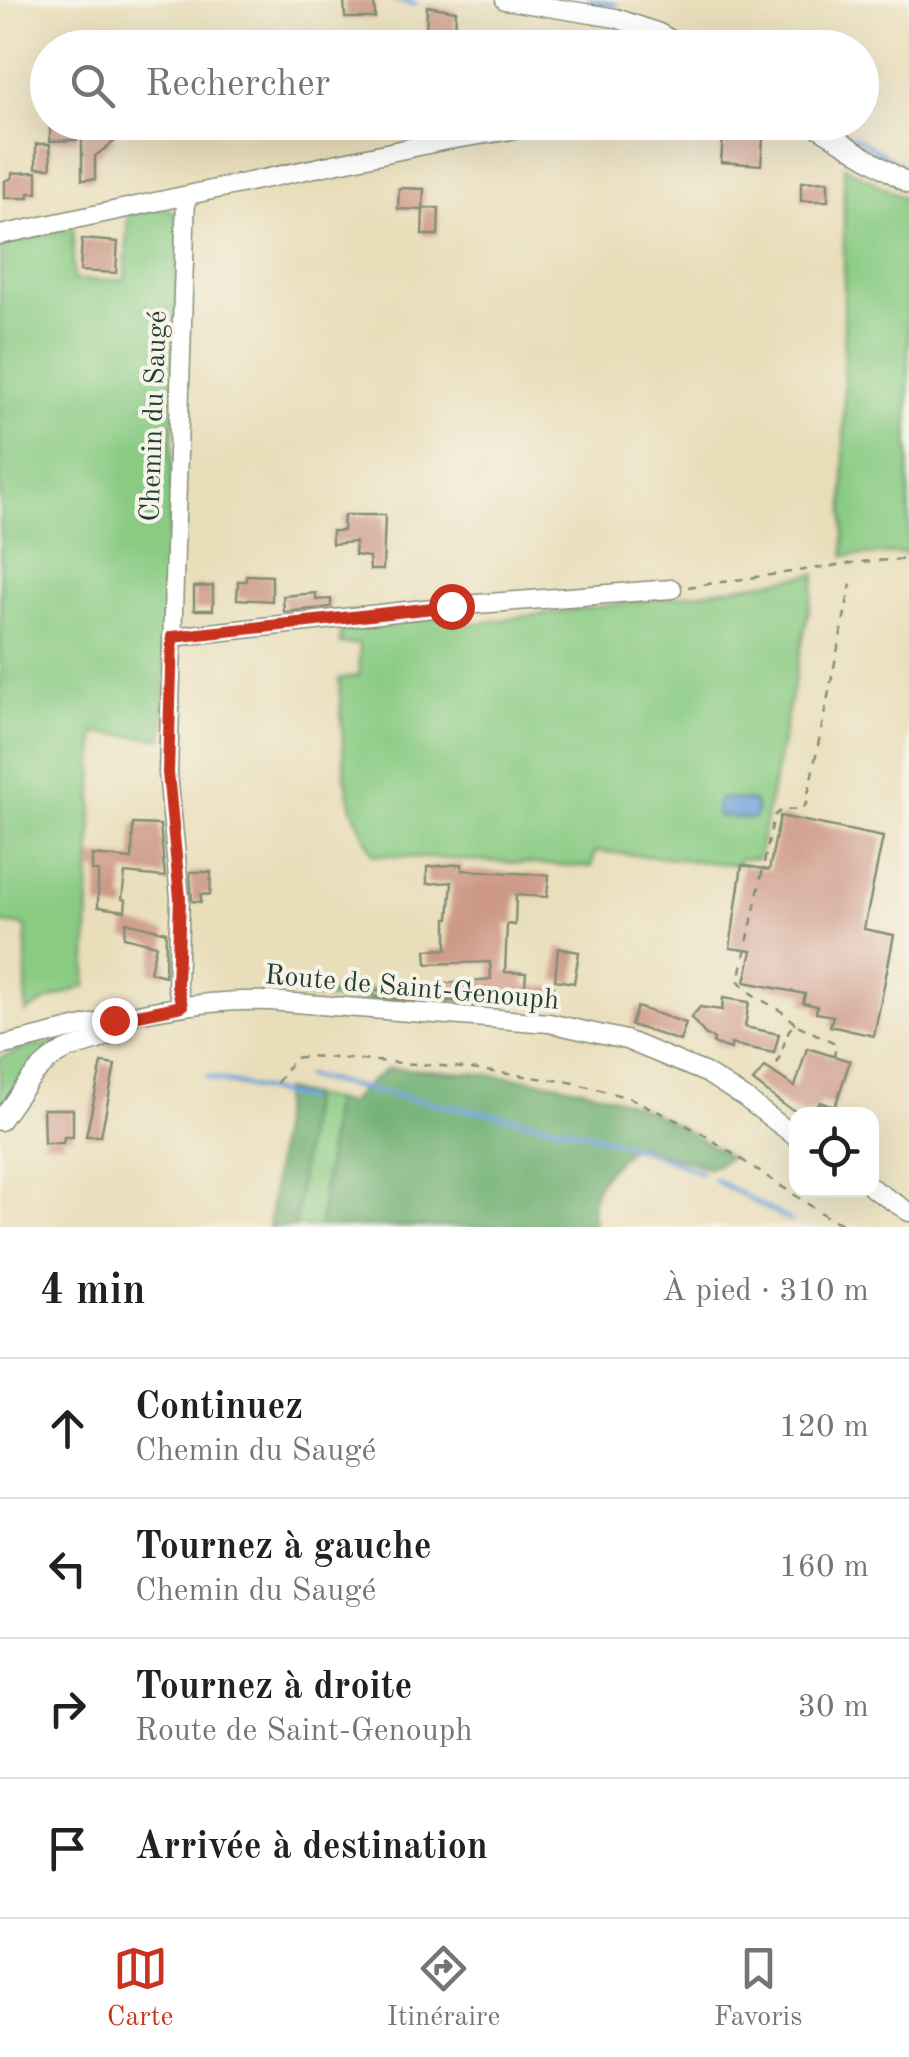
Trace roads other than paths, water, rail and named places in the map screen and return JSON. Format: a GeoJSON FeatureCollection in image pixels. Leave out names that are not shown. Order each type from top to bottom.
{"type":"FeatureCollection","features":[{"type":"Feature","properties":{"kind":"street"},"geometry":{"type":"LineString","coordinates":[[505,0],[616,18],[651,30]]}},
{"type":"Feature","properties":{"kind":"street"},"geometry":{"type":"LineString","coordinates":[[0,235],[448,140]]}},
{"type":"Feature","properties":{"kind":"street"},"geometry":{"type":"LineString","coordinates":[[838,140],[909,184]]}},
{"type":"Feature","properties":{"kind":"street","name":"Chemin du Saugé"},"geometry":{"type":"LineString","coordinates":[[182,1006],[177,985],[180,898],[168,773],[186,196]]}},
{"type":"Feature","properties":{"kind":"street"},"geometry":{"type":"LineString","coordinates":[[172,637],[451,606],[672,588]]}},
{"type":"Feature","properties":{"kind":"street","name":"Route de Saint-Genouph"},"geometry":{"type":"LineString","coordinates":[[0,1046],[182,1006],[227,1000],[550,1024],[652,1049],[706,1073],[789,1132]]}},
{"type":"Feature","properties":{"kind":"street"},"geometry":{"type":"LineString","coordinates":[[0,1121],[45,1063],[67,1050],[104,1039],[111,1034],[114,1020]]}},
{"type":"Feature","properties":{"kind":"street"},"geometry":{"type":"LineString","coordinates":[[879,1193],[909,1212]]}},
{"type":"Feature","properties":{"kind":"water"},"geometry":{"type":"Polygon","coordinates":[[[720,798],[753,801],[756,816],[718,816],[720,798]]]}},
{"type":"Feature","properties":{"kind":"waterway"},"geometry":{"type":"LineString","coordinates":[[395,0],[415,4]]}},
{"type":"Feature","properties":{"kind":"waterway"},"geometry":{"type":"LineString","coordinates":[[589,0],[616,5]]}},
{"type":"Feature","properties":{"kind":"waterway"},"geometry":{"type":"LineString","coordinates":[[859,140],[909,171]]}},
{"type":"Feature","properties":{"kind":"waterway"},"geometry":{"type":"LineString","coordinates":[[306,1076],[577,1130],[700,1172]]}},
{"type":"Feature","properties":{"kind":"waterway"},"geometry":{"type":"LineString","coordinates":[[207,1077],[305,1099]]}},
{"type":"Feature","properties":{"kind":"waterway"},"geometry":{"type":"LineString","coordinates":[[715,1180],[790,1221]]}}]}
